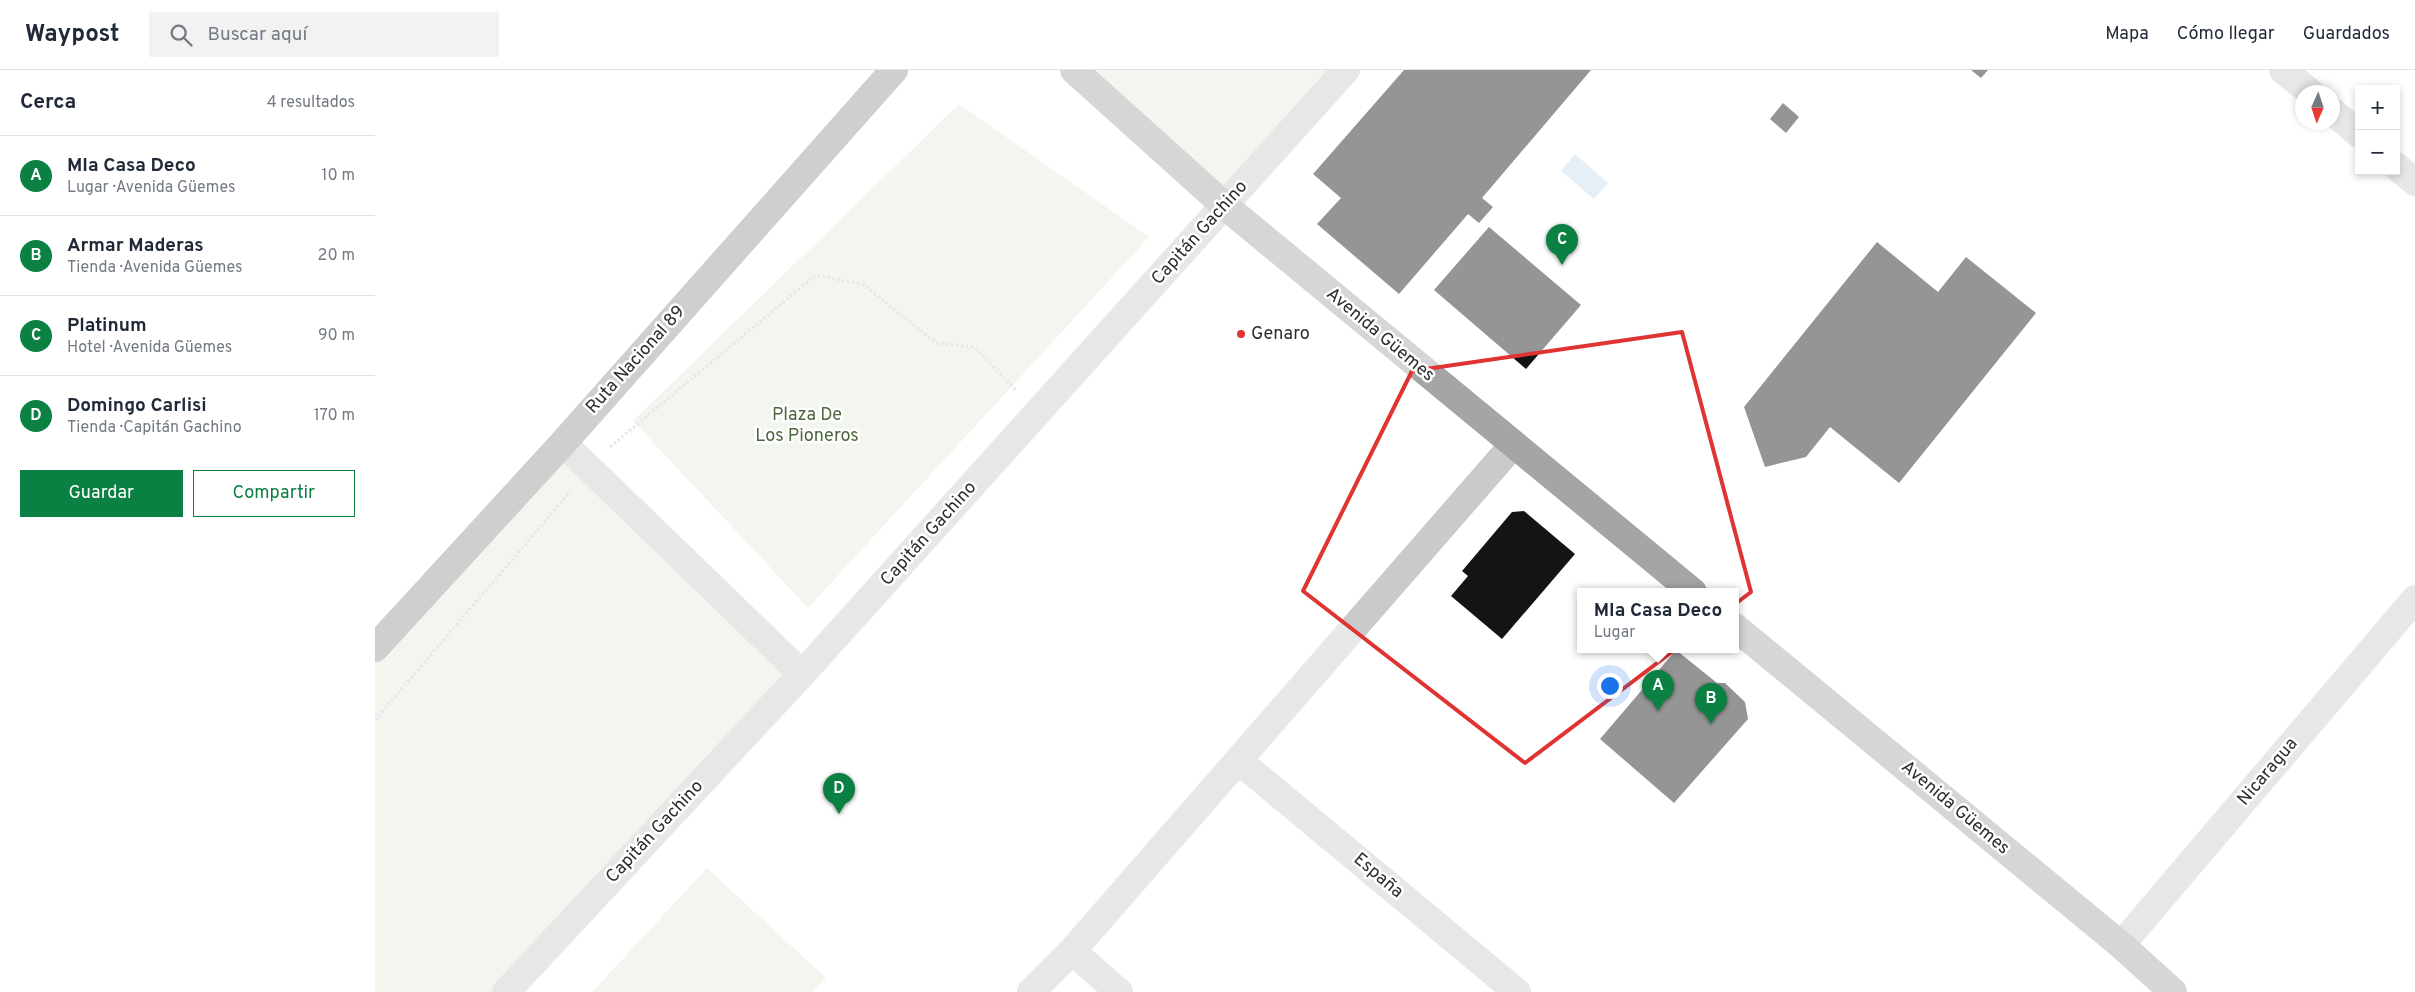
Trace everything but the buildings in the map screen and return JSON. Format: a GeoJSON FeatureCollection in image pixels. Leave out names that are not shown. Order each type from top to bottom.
{"type":"FeatureCollection","features":[{"type":"Feature","properties":{"kind":"highway","name":"Ruta Nacional 89"},"geometry":{"type":"LineString","coordinates":[[375,648],[563,443],[894,70]]}},
{"type":"Feature","properties":{"kind":"main road","name":"Avenida Güemes"},"geometry":{"type":"LineString","coordinates":[[1074,70],[1225,206],[1688,588]]}},
{"type":"Feature","properties":{"kind":"main road","name":"Avenida Güemes"},"geometry":{"type":"LineString","coordinates":[[1739,630],[2121,945],[2164,989]]}},
{"type":"Feature","properties":{"kind":"street","name":"Capitán Gachino"},"geometry":{"type":"LineString","coordinates":[[506,992],[802,674],[1346,70]]}},
{"type":"Feature","properties":{"kind":"street"},"geometry":{"type":"LineString","coordinates":[[2283,70],[2301,85]]}},
{"type":"Feature","properties":{"kind":"street"},"geometry":{"type":"LineString","coordinates":[[2340,118],[2355,131]]}},
{"type":"Feature","properties":{"kind":"street"},"geometry":{"type":"LineString","coordinates":[[2400,169],[2415,182]]}},
{"type":"Feature","properties":{"kind":"street"},"geometry":{"type":"LineString","coordinates":[[563,443],[802,674]]}},
{"type":"Feature","properties":{"kind":"street"},"geometry":{"type":"LineString","coordinates":[[1031,992],[1073,951],[1513,445]]}},
{"type":"Feature","properties":{"kind":"street","name":"Nicaragua"},"geometry":{"type":"LineString","coordinates":[[2121,945],[2415,599]]}},
{"type":"Feature","properties":{"kind":"street","name":"España"},"geometry":{"type":"LineString","coordinates":[[1239,760],[1517,992]]}},
{"type":"Feature","properties":{"kind":"street"},"geometry":{"type":"LineString","coordinates":[[1073,951],[1119,992]]}},
{"type":"Feature","properties":{"kind":"path"},"geometry":{"type":"LineString","coordinates":[[375,720],[615,442],[816,275],[864,285],[936,342],[974,347],[1038,413]]}},
{"type":"Feature","properties":{"kind":"highlighted area"},"geometry":{"type":"Polygon","coordinates":[[[1682,332],[1751,592],[1525,763],[1303,591],[1412,371],[1682,332]]]}},
{"type":"Feature","properties":{"kind":"green space"},"geometry":{"type":"Polygon","coordinates":[[[1074,70],[1346,70],[1225,206],[1074,70]]]}},
{"type":"Feature","properties":{"kind":"green space","name":"Plaza De Los Pioneros"},"geometry":{"type":"Polygon","coordinates":[[[959,104],[1149,237],[808,608],[633,421],[959,104]]]}},
{"type":"Feature","properties":{"kind":"green space"},"geometry":{"type":"Polygon","coordinates":[[[563,443],[802,674],[506,992],[375,992],[375,647],[563,443]]]}},
{"type":"Feature","properties":{"kind":"green space"},"geometry":{"type":"Polygon","coordinates":[[[707,868],[826,978],[813,992],[592,992],[707,868]]]}},
{"type":"Feature","properties":{"kind":"water"},"geometry":{"type":"Polygon","coordinates":[[[1575,154],[1608,183],[1594,199],[1561,171],[1575,154]]]}},
{"type":"Feature","properties":{"kind":"place","name":"Platinum"},"geometry":{"type":"Point","coordinates":[1562,265]}},
{"type":"Feature","properties":{"kind":"place","name":"Genaro"},"geometry":{"type":"Point","coordinates":[1241,334]}},
{"type":"Feature","properties":{"kind":"place","name":"MIa Casa Deco"},"geometry":{"type":"Point","coordinates":[1658,711]}},
{"type":"Feature","properties":{"kind":"place","name":"Armar Maderas"},"geometry":{"type":"Point","coordinates":[1711,724]}},
{"type":"Feature","properties":{"kind":"place","name":"Domingo Carlisi"},"geometry":{"type":"Point","coordinates":[839,814]}}]}
